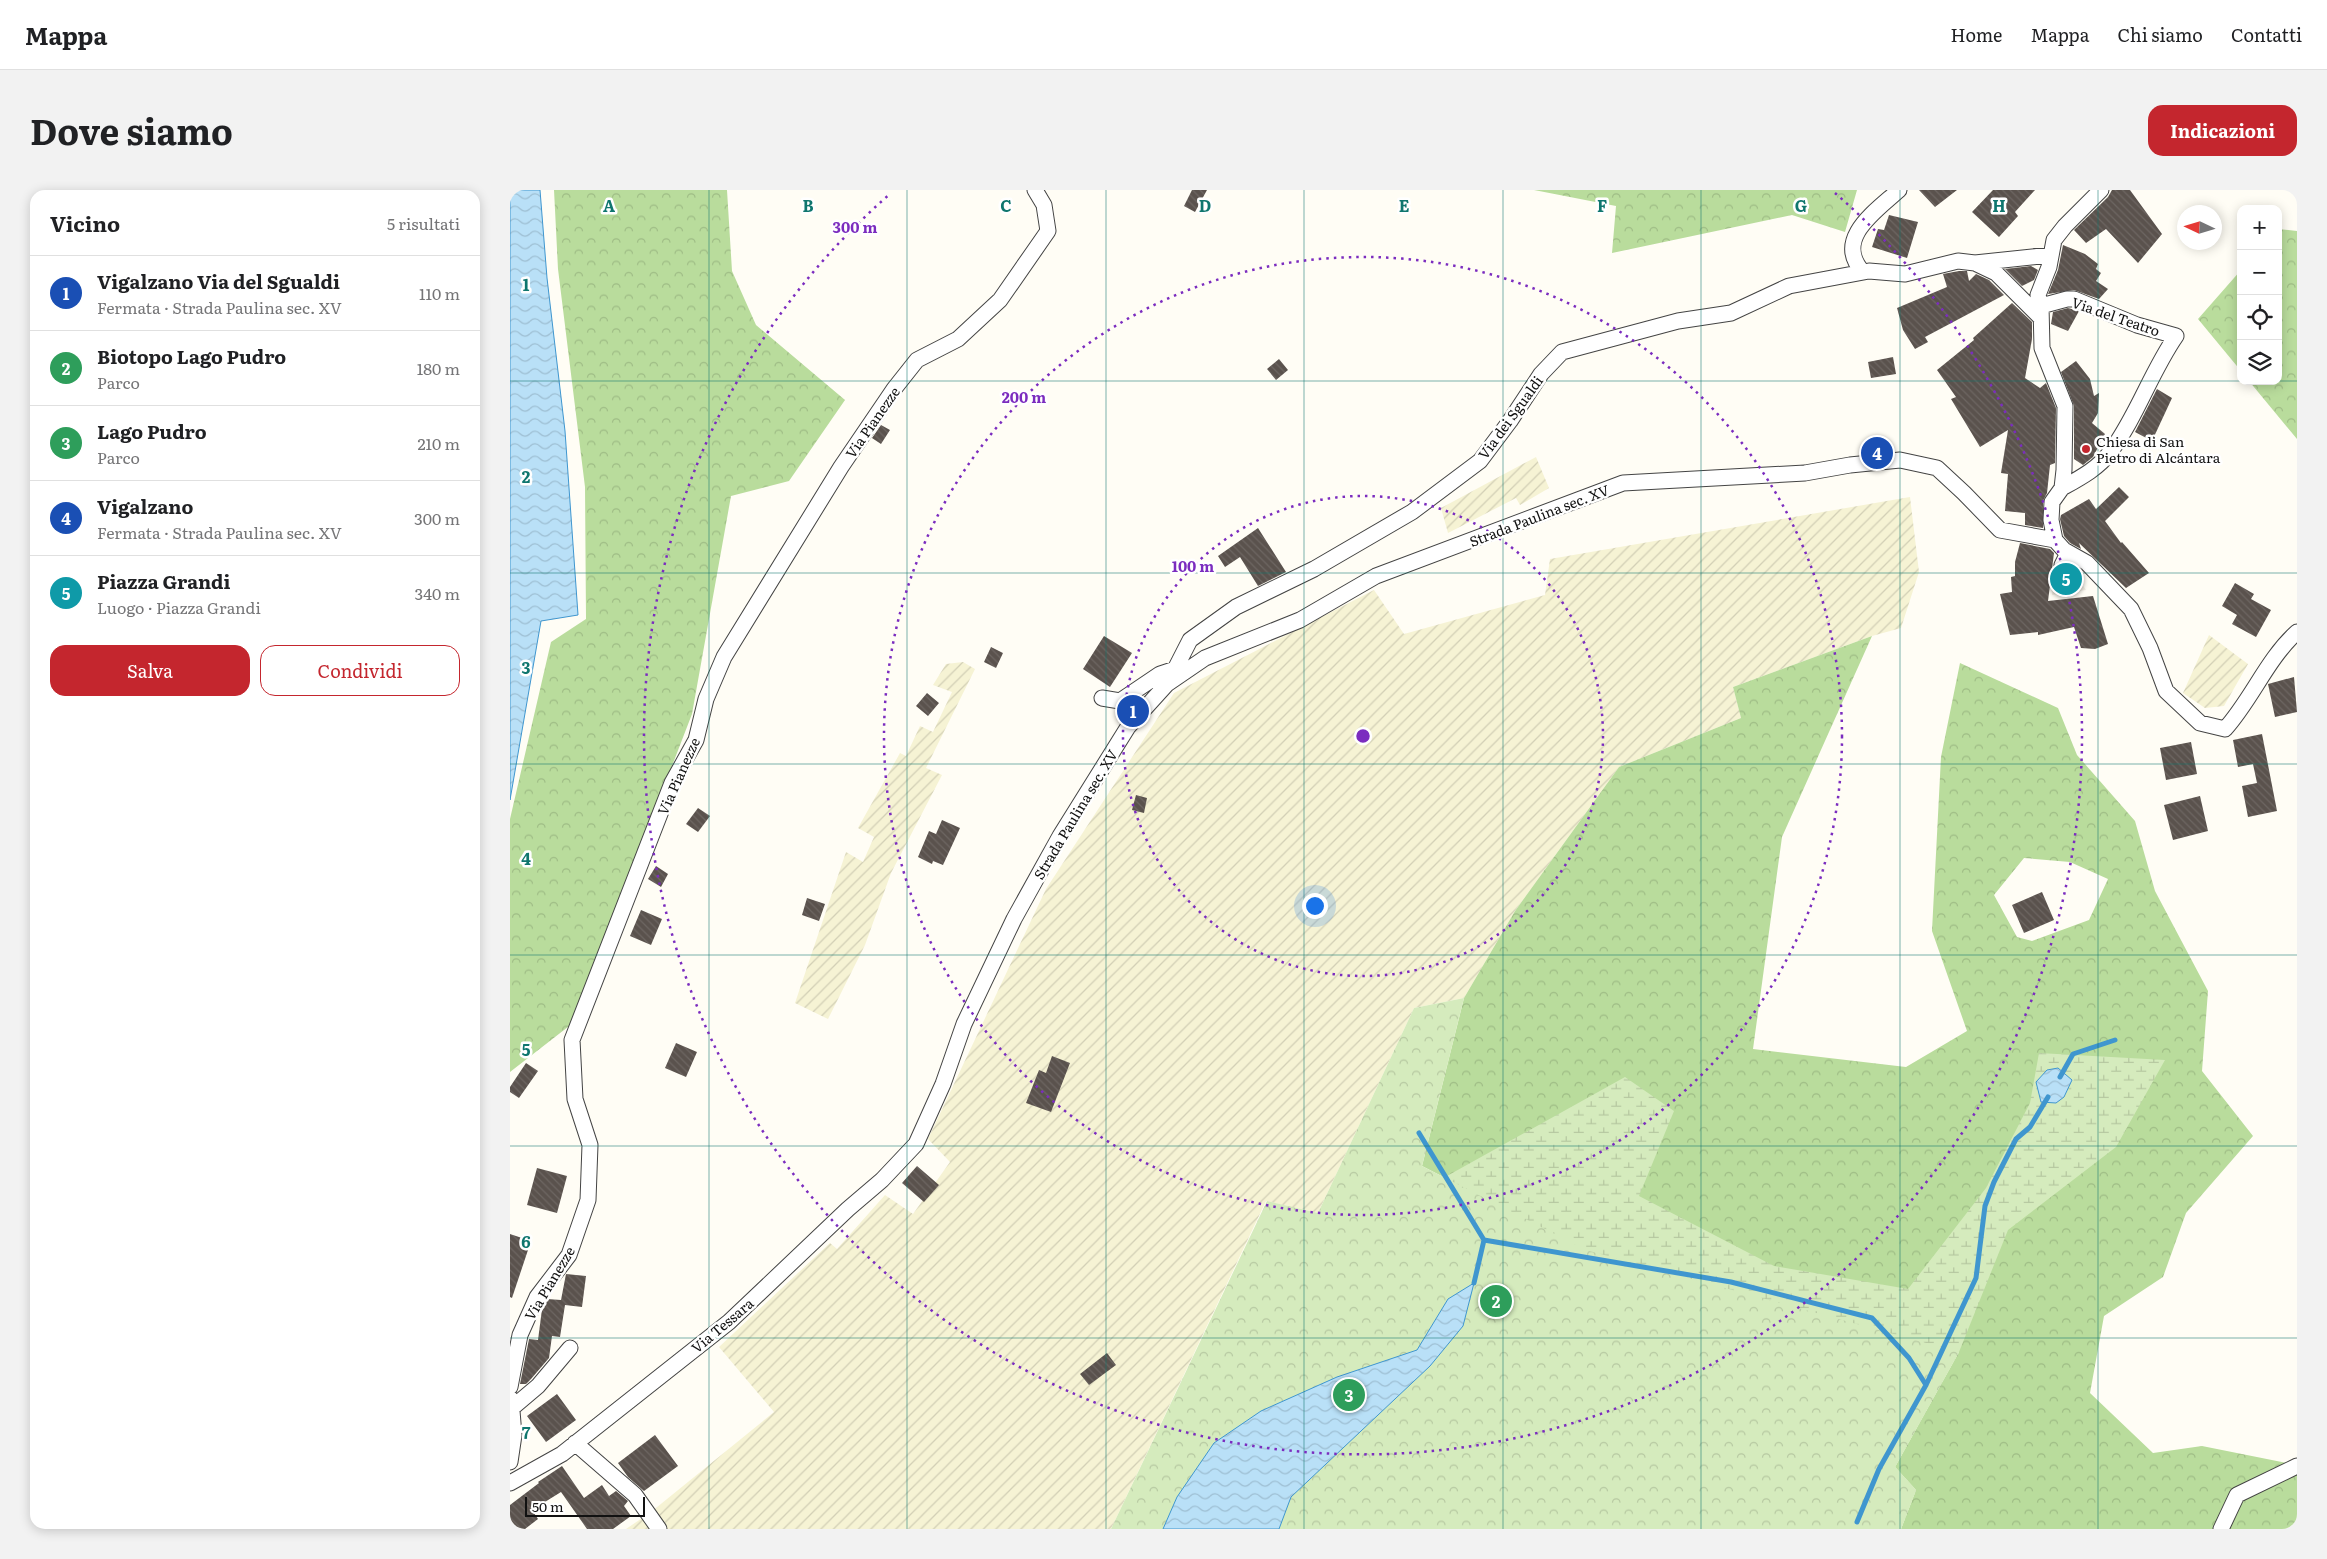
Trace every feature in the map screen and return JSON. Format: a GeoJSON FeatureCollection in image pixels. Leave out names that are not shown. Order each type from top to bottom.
{"type":"FeatureCollection","features":[{"type":"Feature","properties":{"kind":"street","name":"Via Pianezze"},"geometry":{"type":"LineString","coordinates":[[510,1462],[514,1435],[510,1388],[520,1335],[537,1297],[569,1256],[588,1200],[590,1145],[575,1099],[572,1040],[672,783],[696,740],[706,698],[724,657],[841,467],[894,389],[917,360],[958,339],[1000,300],[1048,231],[1044,205],[1035,190]]}},
{"type":"Feature","properties":{"kind":"street"},"geometry":{"type":"LineString","coordinates":[[1863,272],[1859,267],[1852,247],[1853,239],[1862,224],[1898,190]]}},
{"type":"Feature","properties":{"kind":"street"},"geometry":{"type":"LineString","coordinates":[[2101,190],[2065,226],[2054,240],[2049,267],[2038,295],[2042,348],[2065,406],[2066,429],[2062,488],[2052,502],[2050,520],[2055,540],[2068,553],[2087,563],[2130,609],[2150,648],[2166,691],[2200,722],[2225,729],[2241,711],[2283,645],[2297,632]]}},
{"type":"Feature","properties":{"kind":"street","name":"Via dei Sgualdi"},"geometry":{"type":"LineString","coordinates":[[1167,684],[1190,640],[1236,607],[1314,569],[1412,512],[1480,461],[1510,421],[1541,374],[1562,352],[1678,321],[1731,313],[1789,286],[1863,272],[1905,274],[1958,261],[1974,262],[2050,255]]}},
{"type":"Feature","properties":{"kind":"street","name":"Via dei Sgualdi"},"geometry":{"type":"LineString","coordinates":[[1974,262],[1996,273],[2040,312]]}},
{"type":"Feature","properties":{"kind":"street","name":"Via del Teatro"},"geometry":{"type":"LineString","coordinates":[[2040,312],[2067,299],[2074,299],[2137,325],[2176,336],[2163,354],[2111,452],[2088,474],[2062,488]]}},
{"type":"Feature","properties":{"kind":"street","name":"Strada Paulina sec. XV"},"geometry":{"type":"LineString","coordinates":[[916,1144],[943,1084],[964,1024],[1014,919],[1060,836],[1128,727],[1167,684],[1205,658],[1300,620],[1376,576],[1623,483],[1805,474],[1850,464],[1900,460],[1937,468],[2000,530],[2055,540]]}},
{"type":"Feature","properties":{"kind":"street"},"geometry":{"type":"LineString","coordinates":[[2065,587],[2062,565],[2068,553]]}},
{"type":"Feature","properties":{"kind":"street"},"geometry":{"type":"LineString","coordinates":[[1102,698],[1120,701],[1160,674],[1175,668]]}},
{"type":"Feature","properties":{"kind":"street","name":"Via Tessara"},"geometry":{"type":"LineString","coordinates":[[510,1484],[562,1454],[730,1322],[848,1209],[882,1180],[916,1144]]}},
{"type":"Feature","properties":{"kind":"street"},"geometry":{"type":"LineString","coordinates":[[512,1408],[538,1386],[570,1348]]}},
{"type":"Feature","properties":{"kind":"street"},"geometry":{"type":"LineString","coordinates":[[576,1443],[635,1495],[658,1529]]}},
{"type":"Feature","properties":{"kind":"street"},"geometry":{"type":"LineString","coordinates":[[2221,1529],[2236,1495],[2297,1466]]}},
{"type":"Feature","properties":{"kind":"shaded area"},"geometry":{"type":"Polygon","coordinates":[[[1536,457],[1549,488],[1520,505],[1516,498],[1448,533],[1441,508],[1536,457]]]}},
{"type":"Feature","properties":{"kind":"shaded area"},"geometry":{"type":"Polygon","coordinates":[[[1910,497],[1919,572],[1901,628],[1872,636],[1733,687],[1741,718],[1619,767],[1515,911],[1464,998],[1414,1008],[1318,1213],[1266,1201],[1111,1529],[626,1529],[651,1512],[774,1412],[719,1347],[830,1243],[837,1249],[885,1195],[913,1214],[950,1162],[928,1139],[1046,889],[1174,693],[1374,590],[1404,634],[1545,595],[1550,559],[1910,497]]]}},
{"type":"Feature","properties":{"kind":"shaded area"},"geometry":{"type":"Polygon","coordinates":[[[2058,552],[2074,563],[2071,568],[2086,590],[2052,595],[2058,552]]]}},
{"type":"Feature","properties":{"kind":"shaded area"},"geometry":{"type":"Polygon","coordinates":[[[2209,635],[2248,664],[2224,706],[2205,708],[2183,693],[2209,635]]]}},
{"type":"Feature","properties":{"kind":"shaded area"},"geometry":{"type":"Polygon","coordinates":[[[963,662],[975,669],[926,768],[942,775],[891,873],[865,945],[828,1019],[795,1003],[846,852],[863,862],[874,837],[858,828],[900,753],[906,756],[920,726],[933,732],[952,692],[933,685],[946,664],[963,662]]]}},
{"type":"Feature","properties":{"kind":"green space"},"geometry":{"type":"Polygon","coordinates":[[[554,190],[727,190],[732,271],[756,325],[845,400],[789,481],[731,496],[692,714],[573,1023],[510,1072],[510,819],[551,642],[586,619],[585,487],[558,269],[554,190]]]}},
{"type":"Feature","properties":{"kind":"green space"},"geometry":{"type":"Polygon","coordinates":[[[1534,190],[1857,190],[1845,232],[1792,215],[1612,253],[1616,206],[1534,190]]]}},
{"type":"Feature","properties":{"kind":"green space"},"geometry":{"type":"Polygon","coordinates":[[[2282,229],[2297,231],[2297,439],[2252,385],[2282,385],[2282,229]]]}},
{"type":"Feature","properties":{"kind":"green space"},"geometry":{"type":"Polygon","coordinates":[[[2237,275],[2237,366],[2198,319],[2237,275]]]}},
{"type":"Feature","properties":{"kind":"green space"},"geometry":{"type":"Polygon","coordinates":[[[1872,636],[1782,837],[1753,1049],[1906,1067],[1967,1031],[1932,931],[1941,757],[1960,663],[2058,708],[2077,755],[2135,821],[2155,891],[2208,991],[2202,1071],[2253,1136],[2186,1213],[2163,1277],[2104,1316],[2090,1393],[2153,1453],[2202,1446],[2297,1465],[2297,1529],[1901,1529],[1916,1490],[1895,1467],[1959,1352],[1586,1250],[1422,1166],[1464,998],[1515,911],[1619,767],[1741,718],[1733,687],[1872,636]],[[2024,858],[1994,895],[2017,937],[2032,941],[2089,920],[2108,879],[2070,862],[2024,858]]]}},
{"type":"Feature","properties":{"kind":"green space"},"geometry":{"type":"Polygon","coordinates":[[[1464,998],[1422,1166],[1586,1250],[1959,1352],[1895,1467],[1916,1490],[1901,1529],[1111,1529],[1267,1201],[1318,1213],[1414,1008],[1464,998]]]}},
{"type":"Feature","properties":{"kind":"green space"},"geometry":{"type":"Polygon","coordinates":[[[2039,1053],[2165,1060],[2116,1147],[2008,1230],[1959,1352],[1895,1467],[1916,1490],[1901,1529],[1137,1529],[1402,1201],[1625,1077],[1674,1111],[1639,1196],[1774,1266],[1908,1289],[1986,1188],[2030,1103],[2039,1053]]]}},
{"type":"Feature","properties":{"kind":"water"},"geometry":{"type":"Polygon","coordinates":[[[510,190],[540,190],[547,278],[565,431],[578,615],[541,621],[510,800],[510,190]]]}},
{"type":"Feature","properties":{"kind":"water"},"geometry":{"type":"Polygon","coordinates":[[[2058,1068],[2072,1080],[2064,1097],[2056,1103],[2041,1102],[2036,1082],[2047,1070],[2058,1068]]]}},
{"type":"Feature","properties":{"kind":"water"},"geometry":{"type":"Polygon","coordinates":[[[1474,1283],[1463,1326],[1430,1366],[1291,1497],[1279,1529],[1163,1529],[1177,1497],[1214,1443],[1261,1411],[1337,1377],[1417,1350],[1448,1299],[1474,1283]]]}},
{"type":"Feature","properties":{"kind":"building"},"geometry":{"type":"Polygon","coordinates":[[[1192,190],[1207,190],[1195,212],[1184,206],[1192,190]]]}},
{"type":"Feature","properties":{"kind":"building"},"geometry":{"type":"Polygon","coordinates":[[[1919,190],[1957,190],[1935,207],[1919,190]]]}},
{"type":"Feature","properties":{"kind":"building"},"geometry":{"type":"Polygon","coordinates":[[[1993,190],[2035,190],[2015,212],[2018,216],[1999,237],[1972,212],[1993,190]]]}},
{"type":"Feature","properties":{"kind":"building"},"geometry":{"type":"Polygon","coordinates":[[[2112,190],[2130,190],[2162,234],[2138,263],[2106,229],[2086,243],[2074,230],[2108,197],[2112,190]]]}},
{"type":"Feature","properties":{"kind":"building"},"geometry":{"type":"Polygon","coordinates":[[[1889,215],[1918,222],[1907,258],[1872,247],[1878,229],[1884,230],[1889,215]]]}},
{"type":"Feature","properties":{"kind":"building"},"geometry":{"type":"Polygon","coordinates":[[[2063,245],[2085,254],[2098,264],[2096,269],[2101,273],[2096,281],[2108,289],[2099,299],[2074,290],[2048,294],[2058,270],[2063,245]]]}},
{"type":"Feature","properties":{"kind":"building"},"geometry":{"type":"Polygon","coordinates":[[[2031,266],[2038,270],[2034,280],[2022,286],[2005,269],[2031,266]]]}},
{"type":"Feature","properties":{"kind":"building"},"geometry":{"type":"Polygon","coordinates":[[[1967,271],[1969,281],[1976,274],[1989,280],[2004,295],[1925,337],[1928,342],[1915,349],[1903,330],[1897,308],[1947,287],[1943,274],[1967,271]]]}},
{"type":"Feature","properties":{"kind":"building"},"geometry":{"type":"Polygon","coordinates":[[[2012,303],[2032,322],[2032,339],[2025,378],[2040,388],[2046,383],[2056,408],[2055,463],[2050,465],[2047,493],[2043,501],[2043,528],[2025,525],[2025,513],[2005,511],[2008,474],[2001,473],[2008,430],[1980,447],[1951,399],[1956,397],[1937,370],[1974,340],[1973,338],[2012,303]]]}},
{"type":"Feature","properties":{"kind":"building"},"geometry":{"type":"Polygon","coordinates":[[[2068,308],[2079,311],[2068,331],[2051,324],[2053,312],[2068,308]]]}},
{"type":"Feature","properties":{"kind":"building"},"geometry":{"type":"Polygon","coordinates":[[[1893,357],[1896,374],[1871,378],[1868,362],[1893,357]]]}},
{"type":"Feature","properties":{"kind":"building"},"geometry":{"type":"Polygon","coordinates":[[[1279,359],[1288,370],[1276,380],[1267,369],[1279,359]]]}},
{"type":"Feature","properties":{"kind":"building"},"geometry":{"type":"Polygon","coordinates":[[[2076,361],[2090,379],[2094,396],[2099,393],[2098,413],[2092,423],[2105,434],[2093,457],[2083,465],[2074,459],[2074,406],[2061,372],[2076,361]]]}},
{"type":"Feature","properties":{"kind":"building"},"geometry":{"type":"Polygon","coordinates":[[[2157,389],[2172,398],[2152,441],[2135,432],[2157,389]]]}},
{"type":"Feature","properties":{"kind":"building"},"geometry":{"type":"Polygon","coordinates":[[[881,425],[890,430],[881,444],[872,438],[881,425]]]}},
{"type":"Feature","properties":{"kind":"building"},"geometry":{"type":"Polygon","coordinates":[[[2119,487],[2129,497],[2105,521],[2121,543],[2149,573],[2126,588],[2079,543],[2081,549],[2070,543],[2064,536],[2060,519],[2061,515],[2089,499],[2096,509],[2119,487]]]}},
{"type":"Feature","properties":{"kind":"building"},"geometry":{"type":"Polygon","coordinates":[[[1258,528],[1286,572],[1258,586],[1240,557],[1225,567],[1218,556],[1258,528]]]}},
{"type":"Feature","properties":{"kind":"building"},"geometry":{"type":"Polygon","coordinates":[[[2020,543],[2050,549],[2054,553],[2048,601],[2093,596],[2108,644],[2095,649],[2081,648],[2074,627],[2038,635],[2038,632],[2010,635],[2000,594],[2012,592],[2011,577],[2015,576],[2015,562],[2020,543]]]}},
{"type":"Feature","properties":{"kind":"building"},"geometry":{"type":"Polygon","coordinates":[[[2235,583],[2254,594],[2251,599],[2271,610],[2256,637],[2232,624],[2237,615],[2222,606],[2235,583]]]}},
{"type":"Feature","properties":{"kind":"building"},"geometry":{"type":"Polygon","coordinates":[[[1104,636],[1132,653],[1110,687],[1083,669],[1104,636]]]}},
{"type":"Feature","properties":{"kind":"building"},"geometry":{"type":"Polygon","coordinates":[[[991,647],[1003,653],[996,668],[984,662],[991,647]]]}},
{"type":"Feature","properties":{"kind":"building"},"geometry":{"type":"Polygon","coordinates":[[[2294,677],[2297,712],[2275,717],[2268,684],[2294,677]]]}},
{"type":"Feature","properties":{"kind":"building"},"geometry":{"type":"Polygon","coordinates":[[[927,693],[939,703],[928,716],[916,706],[927,693]]]}},
{"type":"Feature","properties":{"kind":"building"},"geometry":{"type":"Polygon","coordinates":[[[2262,734],[2277,811],[2248,817],[2242,786],[2257,783],[2253,764],[2238,767],[2233,740],[2262,734]]]}},
{"type":"Feature","properties":{"kind":"building"},"geometry":{"type":"Polygon","coordinates":[[[2191,742],[2197,774],[2166,780],[2160,748],[2191,742]]]}},
{"type":"Feature","properties":{"kind":"building"},"geometry":{"type":"Polygon","coordinates":[[[1136,795],[1147,798],[1144,813],[1132,810],[1136,795]]]}},
{"type":"Feature","properties":{"kind":"building"},"geometry":{"type":"Polygon","coordinates":[[[2200,796],[2208,831],[2173,840],[2164,805],[2200,796]]]}},
{"type":"Feature","properties":{"kind":"building"},"geometry":{"type":"Polygon","coordinates":[[[698,808],[710,816],[698,832],[686,824],[698,808]]]}},
{"type":"Feature","properties":{"kind":"building"},"geometry":{"type":"Polygon","coordinates":[[[942,820],[960,828],[943,865],[933,861],[932,864],[918,857],[929,831],[936,834],[942,820]]]}},
{"type":"Feature","properties":{"kind":"building"},"geometry":{"type":"Polygon","coordinates":[[[656,866],[668,874],[661,887],[648,879],[656,866]]]}},
{"type":"Feature","properties":{"kind":"building"},"geometry":{"type":"Polygon","coordinates":[[[2042,892],[2054,920],[2024,933],[2012,905],[2042,892]]]}},
{"type":"Feature","properties":{"kind":"building"},"geometry":{"type":"Polygon","coordinates":[[[807,898],[825,904],[819,921],[802,915],[807,898]]]}},
{"type":"Feature","properties":{"kind":"building"},"geometry":{"type":"Polygon","coordinates":[[[641,910],[662,919],[651,945],[630,936],[641,910]]]}},
{"type":"Feature","properties":{"kind":"building"},"geometry":{"type":"Polygon","coordinates":[[[676,1043],[697,1052],[686,1077],[665,1068],[676,1043]]]}},
{"type":"Feature","properties":{"kind":"building"},"geometry":{"type":"Polygon","coordinates":[[[1052,1056],[1070,1063],[1051,1112],[1026,1103],[1039,1070],[1046,1073],[1052,1056]]]}},
{"type":"Feature","properties":{"kind":"building"},"geometry":{"type":"Polygon","coordinates":[[[526,1063],[538,1071],[519,1098],[510,1092],[510,1087],[526,1063]]]}},
{"type":"Feature","properties":{"kind":"building"},"geometry":{"type":"Polygon","coordinates":[[[917,1166],[939,1185],[924,1202],[902,1183],[917,1166]]]}},
{"type":"Feature","properties":{"kind":"building"},"geometry":{"type":"Polygon","coordinates":[[[537,1168],[567,1176],[557,1213],[527,1205],[537,1168]]]}},
{"type":"Feature","properties":{"kind":"building"},"geometry":{"type":"Polygon","coordinates":[[[510,1234],[531,1241],[512,1298],[510,1297],[510,1234]]]}},
{"type":"Feature","properties":{"kind":"building"},"geometry":{"type":"Polygon","coordinates":[[[566,1274],[586,1276],[582,1307],[565,1305],[560,1337],[552,1336],[549,1358],[526,1384],[520,1384],[529,1339],[538,1340],[542,1309],[547,1299],[561,1300],[566,1274]]]}},
{"type":"Feature","properties":{"kind":"building"},"geometry":{"type":"Polygon","coordinates":[[[1107,1353],[1116,1365],[1089,1385],[1080,1374],[1107,1353]]]}},
{"type":"Feature","properties":{"kind":"building"},"geometry":{"type":"Polygon","coordinates":[[[557,1394],[576,1420],[546,1442],[527,1416],[557,1394]]]}},
{"type":"Feature","properties":{"kind":"building"},"geometry":{"type":"Polygon","coordinates":[[[655,1435],[678,1466],[644,1491],[628,1477],[618,1463],[655,1435]]]}},
{"type":"Feature","properties":{"kind":"building"},"geometry":{"type":"Polygon","coordinates":[[[562,1466],[584,1498],[602,1485],[609,1496],[616,1491],[628,1501],[624,1506],[631,1516],[613,1529],[587,1529],[561,1492],[532,1510],[538,1519],[525,1529],[510,1529],[510,1505],[538,1482],[562,1466]]]}},
{"type":"Feature","properties":{"kind":"waterway"},"geometry":{"type":"LineString","coordinates":[[2060,1077],[2073,1054],[2115,1040]]}},
{"type":"Feature","properties":{"kind":"waterway"},"geometry":{"type":"LineString","coordinates":[[1857,1522],[1879,1469],[1926,1385],[1976,1278],[1985,1206],[1994,1182],[2016,1139],[2030,1127],[2048,1097]]}},
{"type":"Feature","properties":{"kind":"waterway"},"geometry":{"type":"LineString","coordinates":[[1419,1133],[1484,1240],[1474,1283]]}},
{"type":"Feature","properties":{"kind":"waterway"},"geometry":{"type":"LineString","coordinates":[[1484,1240],[1731,1282],[1872,1318],[1909,1358],[1926,1385]]}},
{"type":"Feature","properties":{"kind":"place","name":"Chiesa di San Pietro di Alcántara"},"geometry":{"type":"Point","coordinates":[2086,449]}},
{"type":"Feature","properties":{"kind":"place","name":"Vigalzano"},"geometry":{"type":"Point","coordinates":[1877,453]}},
{"type":"Feature","properties":{"kind":"place","name":"Piazza Grandi"},"geometry":{"type":"Point","coordinates":[2066,579]}},
{"type":"Feature","properties":{"kind":"place","name":"Vigalzano Via del Sgualdi"},"geometry":{"type":"Point","coordinates":[1133,711]}},
{"type":"Feature","properties":{"kind":"place","name":"Biotopo Lago Pudro"},"geometry":{"type":"Point","coordinates":[1496,1301]}},
{"type":"Feature","properties":{"kind":"place","name":"Lago Pudro"},"geometry":{"type":"Point","coordinates":[1349,1395]}}]}
